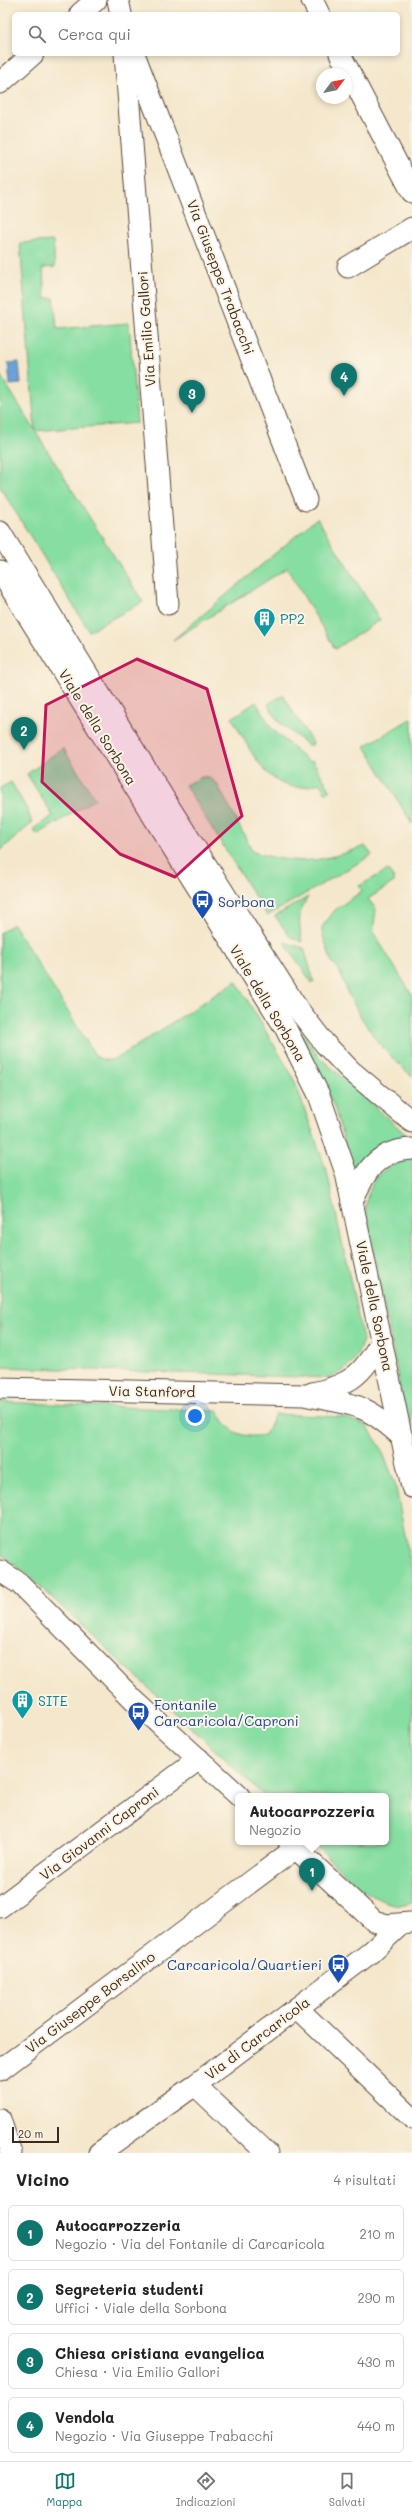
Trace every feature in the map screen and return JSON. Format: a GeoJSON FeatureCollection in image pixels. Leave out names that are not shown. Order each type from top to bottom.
{"type":"FeatureCollection","features":[{"type":"Feature","properties":{"kind":"street"},"geometry":{"type":"LineString","coordinates":[[82,12],[96,0]]}},
{"type":"Feature","properties":{"kind":"street"},"geometry":{"type":"LineString","coordinates":[[118,0],[121,12]]}},
{"type":"Feature","properties":{"kind":"street"},"geometry":{"type":"LineString","coordinates":[[312,0],[318,12]]}},
{"type":"Feature","properties":{"kind":"street"},"geometry":{"type":"LineString","coordinates":[[0,83],[32,56]]}},
{"type":"Feature","properties":{"kind":"street","name":"Via Emilio Gallori"},"geometry":{"type":"LineString","coordinates":[[125,56],[168,604]]}},
{"type":"Feature","properties":{"kind":"street","name":"Via Giuseppe Trabacchi"},"geometry":{"type":"LineString","coordinates":[[135,56],[306,500]]}},
{"type":"Feature","properties":{"kind":"street"},"geometry":{"type":"LineString","coordinates":[[341,56],[412,192]]}},
{"type":"Feature","properties":{"kind":"street"},"geometry":{"type":"LineString","coordinates":[[348,267],[412,228]]}},
{"type":"Feature","properties":{"kind":"street","name":"Viale della Sorbona"},"geometry":{"type":"LineString","coordinates":[[0,532],[168,805],[297,1008],[325,1044],[350,1070],[412,1122]]}},
{"type":"Feature","properties":{"kind":"street","name":"Viale della Sorbona"},"geometry":{"type":"LineString","coordinates":[[0,571],[296,1048],[319,1095],[334,1135],[352,1202],[412,1487]]}},
{"type":"Feature","properties":{"kind":"street"},"geometry":{"type":"LineString","coordinates":[[352,1202],[363,1176],[374,1162],[390,1153],[412,1149]]}},
{"type":"Feature","properties":{"kind":"street","name":"Via Stanford"},"geometry":{"type":"LineString","coordinates":[[304,1395],[338,1388],[362,1372],[382,1340]]}},
{"type":"Feature","properties":{"kind":"street","name":"Via Stanford"},"geometry":{"type":"LineString","coordinates":[[0,1388],[304,1395],[352,1404],[366,1409],[382,1418],[402,1437]]}},
{"type":"Feature","properties":{"kind":"street"},"geometry":{"type":"LineString","coordinates":[[0,1571],[19,1583],[135,1700],[236,1793]]}},
{"type":"Feature","properties":{"kind":"street","name":"Via Giovanni Caproni"},"geometry":{"type":"LineString","coordinates":[[0,1907],[199,1760]]}},
{"type":"Feature","properties":{"kind":"street"},"geometry":{"type":"LineString","coordinates":[[293,1845],[369,1918],[382,1925],[405,1924]]}},
{"type":"Feature","properties":{"kind":"street","name":"Via Giuseppe Borsalino"},"geometry":{"type":"LineString","coordinates":[[0,2070],[293,1845]]}},
{"type":"Feature","properties":{"kind":"street","name":"Via di Carcaricola"},"geometry":{"type":"LineString","coordinates":[[99,2153],[195,2085],[370,1953],[405,1924]]}},
{"type":"Feature","properties":{"kind":"street"},"geometry":{"type":"LineString","coordinates":[[297,2008],[412,2118]]}},
{"type":"Feature","properties":{"kind":"street"},"geometry":{"type":"LineString","coordinates":[[195,2085],[267,2153]]}},
{"type":"Feature","properties":{"kind":"street"},"geometry":{"type":"LineString","coordinates":[[0,2119],[11,2153]]}},
{"type":"Feature","properties":{"kind":"highlighted area"},"geometry":{"type":"Polygon","coordinates":[[[137,659],[207,689],[242,816],[175,877],[120,854],[42,782],[46,705],[137,659]]]}},
{"type":"Feature","properties":{"kind":"green space"},"geometry":{"type":"Polygon","coordinates":[[[53,241],[55,267],[43,268],[45,298],[54,298],[57,329],[129,323],[137,423],[35,431],[143,602],[89,631],[0,487],[0,375],[35,430],[20,243],[53,241]]]}},
{"type":"Feature","properties":{"kind":"green space"},"geometry":{"type":"Polygon","coordinates":[[[317,518],[380,620],[335,649],[287,568],[173,640],[317,518]]]}},
{"type":"Feature","properties":{"kind":"green space"},"geometry":{"type":"Polygon","coordinates":[[[283,695],[313,744],[309,746],[279,722],[268,704],[283,695]]]}},
{"type":"Feature","properties":{"kind":"green space"},"geometry":{"type":"Polygon","coordinates":[[[256,702],[272,729],[309,762],[313,761],[330,790],[326,793],[319,783],[302,787],[288,786],[275,779],[265,770],[255,758],[232,718],[256,702]]]}},
{"type":"Feature","properties":{"kind":"green space"},"geometry":{"type":"Polygon","coordinates":[[[412,718],[412,824],[365,746],[412,718]]]}},
{"type":"Feature","properties":{"kind":"green space"},"geometry":{"type":"Polygon","coordinates":[[[63,748],[95,799],[37,835],[33,829],[53,816],[27,774],[63,748]]]}},
{"type":"Feature","properties":{"kind":"green space"},"geometry":{"type":"Polygon","coordinates":[[[202,777],[209,777],[217,784],[253,852],[284,859],[310,860],[335,856],[365,846],[372,855],[267,916],[185,785],[202,777]]]}},
{"type":"Feature","properties":{"kind":"green space"},"geometry":{"type":"Polygon","coordinates":[[[11,782],[28,811],[32,823],[0,851],[0,788],[11,782]]]}},
{"type":"Feature","properties":{"kind":"green space"},"geometry":{"type":"Polygon","coordinates":[[[388,870],[394,879],[394,882],[368,899],[376,909],[373,932],[412,995],[412,1077],[380,1045],[362,1019],[348,994],[338,967],[332,963],[322,933],[322,927],[335,910],[362,891],[359,886],[388,870]]]}},
{"type":"Feature","properties":{"kind":"green space"},"geometry":{"type":"Polygon","coordinates":[[[308,897],[300,914],[302,942],[290,937],[275,916],[308,897]]]}},
{"type":"Feature","properties":{"kind":"green space"},"geometry":{"type":"Polygon","coordinates":[[[13,924],[95,1055],[104,1060],[111,1060],[121,1056],[236,981],[293,1077],[327,1172],[363,1340],[358,1353],[351,1364],[341,1372],[328,1378],[0,1367],[0,933],[13,924]]]}},
{"type":"Feature","properties":{"kind":"green space"},"geometry":{"type":"Polygon","coordinates":[[[284,942],[304,948],[314,982],[312,983],[284,942]]]}},
{"type":"Feature","properties":{"kind":"green space"},"geometry":{"type":"Polygon","coordinates":[[[280,1000],[317,1055],[412,1140],[384,1142],[357,1162],[353,1172],[334,1106],[280,1000]]]}},
{"type":"Feature","properties":{"kind":"green space"},"geometry":{"type":"Polygon","coordinates":[[[408,1158],[412,1158],[412,1448],[365,1209],[370,1190],[378,1176],[390,1166],[408,1158]]]}},
{"type":"Feature","properties":{"kind":"green space"},"geometry":{"type":"Polygon","coordinates":[[[0,1402],[217,1411],[231,1429],[242,1435],[248,1436],[265,1435],[275,1414],[342,1417],[366,1425],[380,1446],[395,1483],[412,1572],[412,1903],[398,1904],[384,1901],[371,1895],[345,1874],[316,1845],[389,1845],[389,1793],[261,1793],[30,1577],[0,1553],[0,1402]]]}},
{"type":"Feature","properties":{"kind":"water"},"geometry":{"type":"Polygon","coordinates":[[[19,362],[21,384],[10,385],[8,363],[19,362]]]}},
{"type":"Feature","properties":{"kind":"place","name":"Vendola"},"geometry":{"type":"Point","coordinates":[344,396]}},
{"type":"Feature","properties":{"kind":"place","name":"Chiesa cristiana evangelica"},"geometry":{"type":"Point","coordinates":[192,413]}},
{"type":"Feature","properties":{"kind":"place","name":"PP2"},"geometry":{"type":"Point","coordinates":[264,638]}},
{"type":"Feature","properties":{"kind":"place","name":"Segreteria studenti"},"geometry":{"type":"Point","coordinates":[24,750]}},
{"type":"Feature","properties":{"kind":"place","name":"Sorbona"},"geometry":{"type":"Point","coordinates":[203,920]}},
{"type":"Feature","properties":{"kind":"place","name":"SITE"},"geometry":{"type":"Point","coordinates":[23,1720]}},
{"type":"Feature","properties":{"kind":"place","name":"Fontanile Carcaricola/Caproni"},"geometry":{"type":"Point","coordinates":[138,1732]}},
{"type":"Feature","properties":{"kind":"place","name":"Autocarrozzeria"},"geometry":{"type":"Point","coordinates":[312,1891]}},
{"type":"Feature","properties":{"kind":"place","name":"Carcaricola/Quartieri"},"geometry":{"type":"Point","coordinates":[338,1984]}}]}
